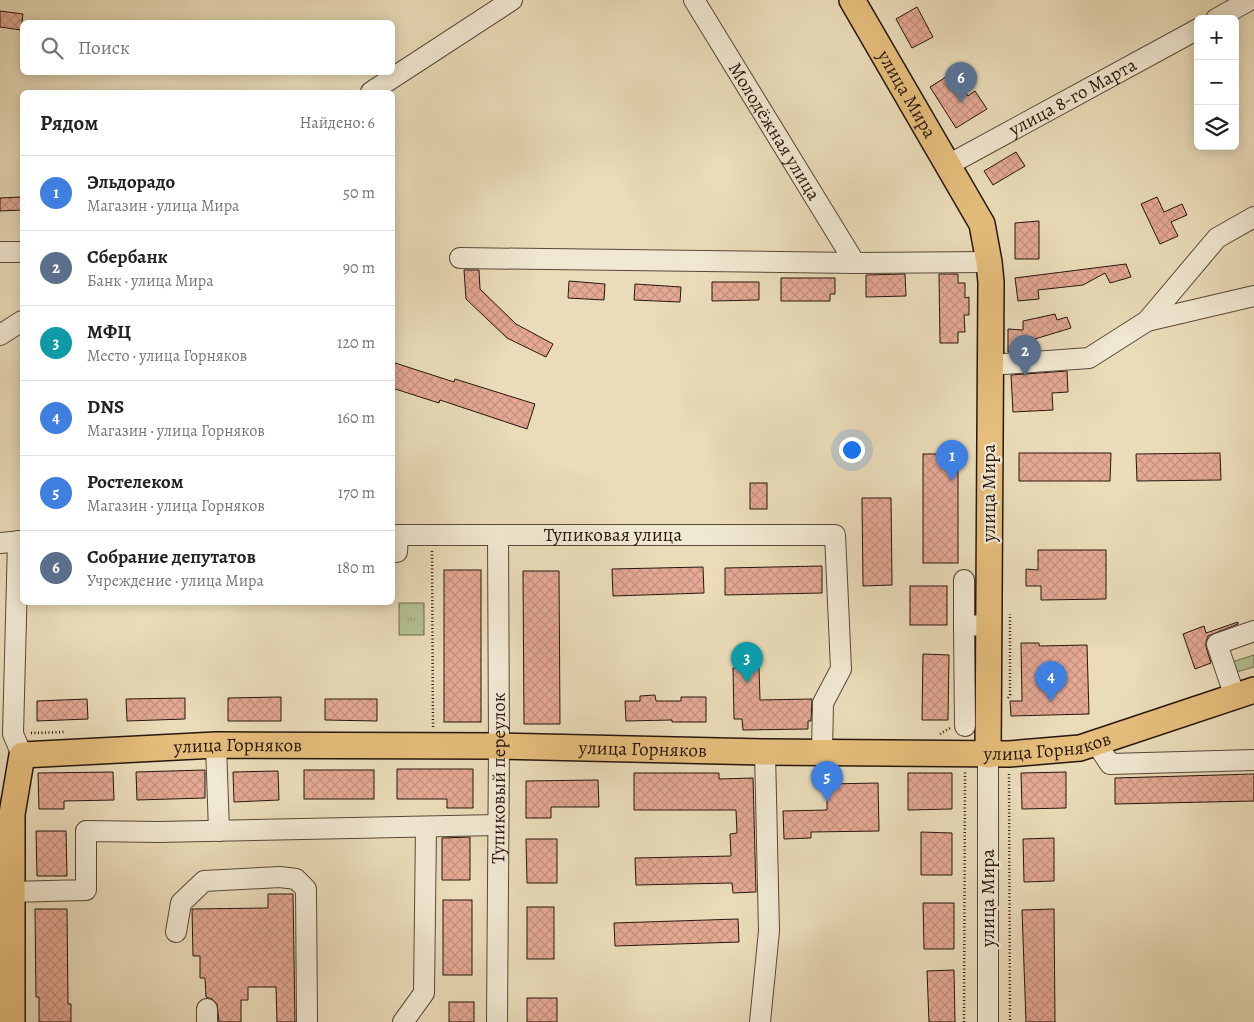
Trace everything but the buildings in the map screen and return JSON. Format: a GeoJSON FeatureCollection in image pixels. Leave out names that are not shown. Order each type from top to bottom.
{"type":"FeatureCollection","features":[{"type":"Feature","properties":{"kind":"main road","name":"улица Мира"},"geometry":{"type":"LineString","coordinates":[[852,0],[982,224],[989,262],[991,282],[989,625],[976,754]]}},
{"type":"Feature","properties":{"kind":"main road","name":"улица Горняков"},"geometry":{"type":"LineString","coordinates":[[22,755],[216,745],[499,746],[764,752],[976,754],[1080,748],[1244,694]]}},
{"type":"Feature","properties":{"kind":"main road"},"geometry":{"type":"LineString","coordinates":[[12,1022],[12,814],[22,755]]}},
{"type":"Feature","properties":{"kind":"street"},"geometry":{"type":"LineString","coordinates":[[374,90],[512,0]]}},
{"type":"Feature","properties":{"kind":"street","name":"Молодёжная улица"},"geometry":{"type":"LineString","coordinates":[[694,0],[855,263]]}},
{"type":"Feature","properties":{"kind":"street"},"geometry":{"type":"LineString","coordinates":[[1223,15],[1250,0]]}},
{"type":"Feature","properties":{"kind":"street","name":"улица 8-го Марта"},"geometry":{"type":"LineString","coordinates":[[948,165],[1194,30]]}},
{"type":"Feature","properties":{"kind":"street"},"geometry":{"type":"LineString","coordinates":[[990,365],[1089,358],[1147,321],[1216,238],[1254,217]]}},
{"type":"Feature","properties":{"kind":"street"},"geometry":{"type":"LineString","coordinates":[[0,252],[20,252]]}},
{"type":"Feature","properties":{"kind":"street"},"geometry":{"type":"LineString","coordinates":[[460,258],[855,263],[989,262]]}},
{"type":"Feature","properties":{"kind":"street"},"geometry":{"type":"LineString","coordinates":[[1147,321],[1254,296]]}},
{"type":"Feature","properties":{"kind":"street"},"geometry":{"type":"LineString","coordinates":[[0,335],[20,322]]}},
{"type":"Feature","properties":{"kind":"street","name":"Тупиковая улица"},"geometry":{"type":"LineString","coordinates":[[395,541],[432,535],[835,535],[841,669],[823,703],[822,752]]}},
{"type":"Feature","properties":{"kind":"street","name":"Тупиковый переулок"},"geometry":{"type":"LineString","coordinates":[[497,1022],[498,535]]}},
{"type":"Feature","properties":{"kind":"street"},"geometry":{"type":"LineString","coordinates":[[13,541],[13,734],[22,755]]}},
{"type":"Feature","properties":{"kind":"street"},"geometry":{"type":"LineString","coordinates":[[964,580],[965,726]]}},
{"type":"Feature","properties":{"kind":"street"},"geometry":{"type":"LineString","coordinates":[[964,626],[989,625]]}},
{"type":"Feature","properties":{"kind":"street"},"geometry":{"type":"LineString","coordinates":[[1244,694],[1217,644],[1254,631]]}},
{"type":"Feature","properties":{"kind":"street"},"geometry":{"type":"LineString","coordinates":[[1096,743],[1110,764],[1254,760]]}},
{"type":"Feature","properties":{"kind":"street"},"geometry":{"type":"LineString","coordinates":[[216,745],[220,831]]}},
{"type":"Feature","properties":{"kind":"street"},"geometry":{"type":"LineString","coordinates":[[760,1022],[768,931],[764,752]]}},
{"type":"Feature","properties":{"kind":"street","name":"улица Мира"},"geometry":{"type":"LineString","coordinates":[[976,754],[988,1022]]}},
{"type":"Feature","properties":{"kind":"street"},"geometry":{"type":"LineString","coordinates":[[12,892],[86,890],[86,831],[220,831],[498,825]]}},
{"type":"Feature","properties":{"kind":"street"},"geometry":{"type":"LineString","coordinates":[[403,1022],[424,993],[426,826]]}},
{"type":"Feature","properties":{"kind":"street"},"geometry":{"type":"LineString","coordinates":[[176,932],[181,903],[204,881],[280,877],[296,879],[306,890],[307,1022]]}},
{"type":"Feature","properties":{"kind":"path"},"geometry":{"type":"LineString","coordinates":[[432,535],[432,732]]}},
{"type":"Feature","properties":{"kind":"path"},"geometry":{"type":"LineString","coordinates":[[964,1022],[976,754]]}},
{"type":"Feature","properties":{"kind":"green space"},"geometry":{"type":"Polygon","coordinates":[[[399,603],[424,603],[424,635],[399,635],[399,603]]]}},
{"type":"Feature","properties":{"kind":"green space"},"geometry":{"type":"Polygon","coordinates":[[[1254,655],[1254,667],[1236,672],[1232,662],[1254,655]]]}},
{"type":"Feature","properties":{"kind":"place","name":"Собрание депутатов"},"geometry":{"type":"Point","coordinates":[961,103]}},
{"type":"Feature","properties":{"kind":"place","name":"Сбербанк"},"geometry":{"type":"Point","coordinates":[1025,376]}},
{"type":"Feature","properties":{"kind":"place","name":"Эльдорадо"},"geometry":{"type":"Point","coordinates":[952,481]}},
{"type":"Feature","properties":{"kind":"place","name":"МФЦ"},"geometry":{"type":"Point","coordinates":[747,683]}},
{"type":"Feature","properties":{"kind":"place","name":"DNS"},"geometry":{"type":"Point","coordinates":[1051,702]}},
{"type":"Feature","properties":{"kind":"place","name":"Ростелеком"},"geometry":{"type":"Point","coordinates":[827,802]}}]}
